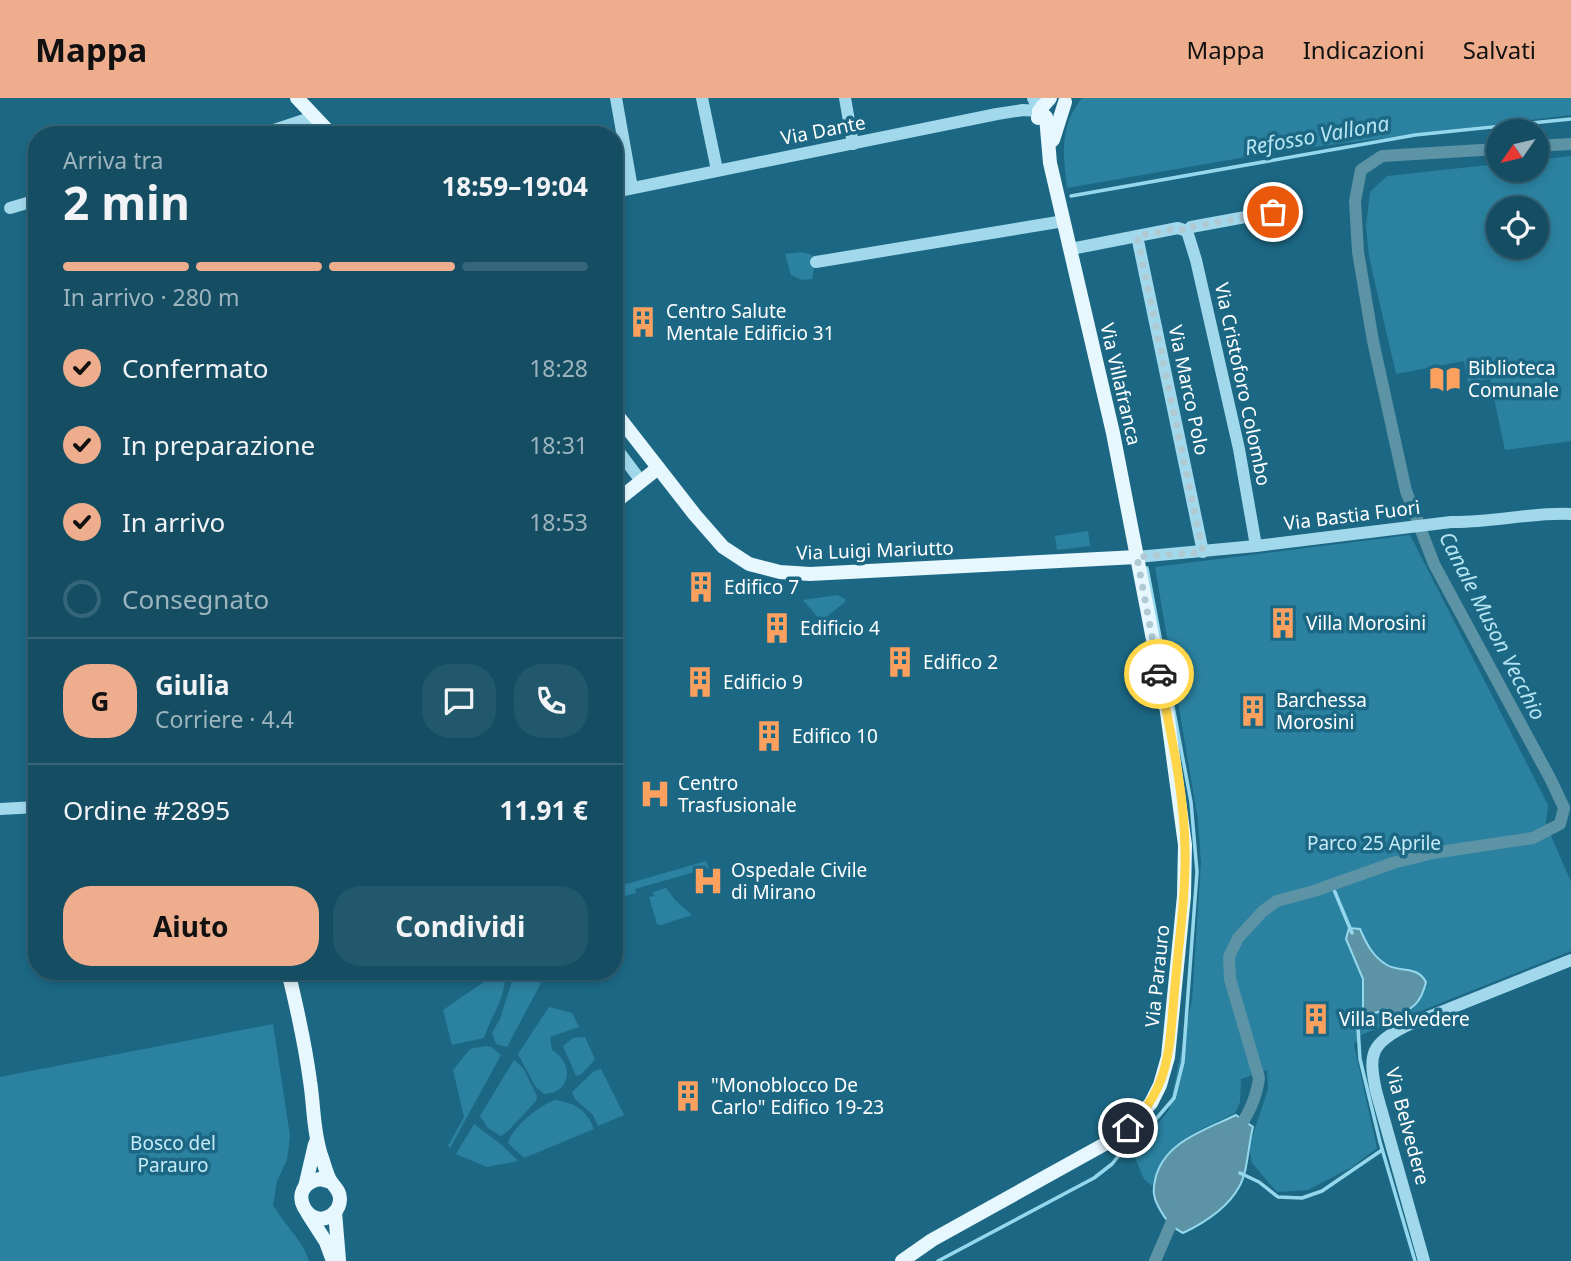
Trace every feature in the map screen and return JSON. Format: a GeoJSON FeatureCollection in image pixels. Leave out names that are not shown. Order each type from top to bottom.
{"type":"FeatureCollection","features":[{"type":"Feature","properties":{"kind":"main road"},"geometry":{"type":"LineString","coordinates":[[297,98],[322,126]]}},
{"type":"Feature","properties":{"kind":"main road"},"geometry":{"type":"LineString","coordinates":[[1036,105],[1050,98]]}},
{"type":"Feature","properties":{"kind":"main road"},"geometry":{"type":"LineString","coordinates":[[1036,105],[1048,111],[1066,100]]}},
{"type":"Feature","properties":{"kind":"main road","name":"Via Villafranca"},"geometry":{"type":"LineString","coordinates":[[1050,163],[1054,131],[1066,100]]}},
{"type":"Feature","properties":{"kind":"main road","name":"Via Villafranca"},"geometry":{"type":"LineString","coordinates":[[1036,105],[1040,138],[1050,163],[1114,433],[1137,557]]}},
{"type":"Feature","properties":{"kind":"main road","name":"Via Luigi Mariutto"},"geometry":{"type":"LineString","coordinates":[[623,423],[723,547],[749,564],[766,569],[810,574],[1137,557]]}},
{"type":"Feature","properties":{"kind":"main road"},"geometry":{"type":"LineString","coordinates":[[623,496],[658,468]]}},
{"type":"Feature","properties":{"kind":"main road","name":"Via Parauro"},"geometry":{"type":"LineString","coordinates":[[902,1261],[932,1240],[1111,1140],[1152,1103],[1160,1086],[1168,1058],[1184,896],[1185,845],[1167,712],[1137,557]]}},
{"type":"Feature","properties":{"kind":"main road"},"geometry":{"type":"LineString","coordinates":[[290,980],[310,1082],[316,1139],[331,1182],[340,1195],[339,1205],[328,1217],[319,1218],[307,1213]]}},
{"type":"Feature","properties":{"kind":"main road"},"geometry":{"type":"LineString","coordinates":[[316,1139],[302,1202],[326,1242],[333,1261]]}},
{"type":"Feature","properties":{"kind":"main road"},"geometry":{"type":"LineString","coordinates":[[305,1187],[320,1179],[331,1182]]}},
{"type":"Feature","properties":{"kind":"main road"},"geometry":{"type":"LineString","coordinates":[[335,1212],[339,1261]]}},
{"type":"Feature","properties":{"kind":"street"},"geometry":{"type":"LineString","coordinates":[[616,98],[621,126]]}},
{"type":"Feature","properties":{"kind":"street"},"geometry":{"type":"LineString","coordinates":[[702,98],[717,170]]}},
{"type":"Feature","properties":{"kind":"street"},"geometry":{"type":"LineString","coordinates":[[845,98],[853,144]]}},
{"type":"Feature","properties":{"kind":"street","name":"Via Dante"},"geometry":{"type":"LineString","coordinates":[[623,190],[1023,110],[1036,105]]}},
{"type":"Feature","properties":{"kind":"street"},"geometry":{"type":"LineString","coordinates":[[286,126],[313,117]]}},
{"type":"Feature","properties":{"kind":"street"},"geometry":{"type":"LineString","coordinates":[[623,137],[632,188]]}},
{"type":"Feature","properties":{"kind":"street"},"geometry":{"type":"LineString","coordinates":[[10,208],[28,203]]}},
{"type":"Feature","properties":{"kind":"street"},"geometry":{"type":"LineString","coordinates":[[1070,249],[1178,228],[1186,231],[1191,227],[1273,212]]}},
{"type":"Feature","properties":{"kind":"street"},"geometry":{"type":"LineString","coordinates":[[816,262],[1064,221]]}},
{"type":"Feature","properties":{"kind":"street","name":"Via Cristoforo Colombo"},"geometry":{"type":"LineString","coordinates":[[1186,231],[1196,260],[1239,449],[1256,547]]}},
{"type":"Feature","properties":{"kind":"street","name":"Via Marco Polo"},"geometry":{"type":"LineString","coordinates":[[1137,236],[1203,552]]}},
{"type":"Feature","properties":{"kind":"street"},"geometry":{"type":"LineString","coordinates":[[623,457],[641,481]]}},
{"type":"Feature","properties":{"kind":"street","name":"Via Bastia Fuori"},"geometry":{"type":"LineString","coordinates":[[1137,557],[1256,547],[1451,522],[1488,522],[1548,514],[1571,514]]}},
{"type":"Feature","properties":{"kind":"street"},"geometry":{"type":"LineString","coordinates":[[0,809],[28,807]]}},
{"type":"Feature","properties":{"kind":"street","name":"Via Belvedere"},"geometry":{"type":"LineString","coordinates":[[1424,1261],[1376,1091],[1371,1062],[1376,1046],[1381,1040],[1406,1026],[1571,960]]}},
{"type":"Feature","properties":{"kind":"green space"},"geometry":{"type":"Polygon","coordinates":[[[1082,98],[1571,98],[1571,115],[1539,119],[1486,119],[1486,126],[1281,151],[1067,188],[1064,141],[1075,109],[1082,98]]]}},
{"type":"Feature","properties":{"kind":"green space"},"geometry":{"type":"Polygon","coordinates":[[[1571,156],[1571,441],[1505,450],[1490,379],[1468,383],[1464,361],[1396,374],[1369,257],[1366,226],[1370,192],[1387,176],[1486,165],[1486,182],[1549,182],[1549,159],[1571,156]]]}},
{"type":"Feature","properties":{"kind":"green space"},"geometry":{"type":"Polygon","coordinates":[[[802,252],[812,255],[812,279],[802,280],[791,275],[785,254],[802,252]]]}},
{"type":"Feature","properties":{"kind":"green space"},"geometry":{"type":"Polygon","coordinates":[[[1088,531],[1090,546],[1057,550],[1055,536],[1088,531]]]}},
{"type":"Feature","properties":{"kind":"green space","name":"Parco 25 Aprile"},"geometry":{"type":"Polygon","coordinates":[[[1410,535],[1548,805],[1546,824],[1571,882],[1571,951],[1361,1035],[1354,1045],[1377,1148],[1352,1167],[1308,1190],[1277,1192],[1252,1163],[1249,1147],[1268,1089],[1267,1070],[1241,1079],[1240,1102],[1235,1113],[1195,1133],[1173,1148],[1164,1158],[1152,1186],[1144,1179],[1130,1146],[1154,1129],[1169,1110],[1192,1000],[1201,863],[1198,820],[1155,567],[1410,535]]]}},
{"type":"Feature","properties":{"kind":"green space"},"geometry":{"type":"Polygon","coordinates":[[[838,595],[845,599],[845,602],[821,621],[803,600],[838,595]]]}},
{"type":"Feature","properties":{"kind":"green space"},"geometry":{"type":"Polygon","coordinates":[[[706,861],[709,868],[635,889],[636,893],[623,897],[623,885],[706,861]]]}},
{"type":"Feature","properties":{"kind":"green space"},"geometry":{"type":"Polygon","coordinates":[[[666,888],[692,915],[657,924],[649,897],[654,896],[653,892],[666,888]]]}},
{"type":"Feature","properties":{"kind":"green space"},"geometry":{"type":"Polygon","coordinates":[[[487,980],[504,980],[503,992],[484,1038],[452,1045],[443,1010],[487,980]]]}},
{"type":"Feature","properties":{"kind":"green space"},"geometry":{"type":"Polygon","coordinates":[[[512,980],[534,980],[541,983],[507,1047],[496,1044],[492,1033],[500,1019],[512,980]]]}},
{"type":"Feature","properties":{"kind":"green space"},"geometry":{"type":"Polygon","coordinates":[[[549,1007],[572,1013],[579,1027],[550,1037],[552,1050],[564,1062],[567,1076],[560,1088],[544,1094],[535,1086],[518,1054],[549,1007]]]}},
{"type":"Feature","properties":{"kind":"green space","name":"Bosco del Parauro"},"geometry":{"type":"Polygon","coordinates":[[[273,1024],[290,1136],[287,1160],[277,1181],[273,1205],[302,1246],[309,1261],[0,1261],[0,1077],[273,1024]]]}},
{"type":"Feature","properties":{"kind":"green space"},"geometry":{"type":"Polygon","coordinates":[[[585,1037],[595,1059],[582,1074],[576,1076],[563,1046],[573,1038],[585,1037]]]}},
{"type":"Feature","properties":{"kind":"green space"},"geometry":{"type":"Polygon","coordinates":[[[485,1046],[501,1055],[450,1148],[448,1146],[464,1117],[453,1070],[470,1049],[485,1046]]]}},
{"type":"Feature","properties":{"kind":"green space"},"geometry":{"type":"Polygon","coordinates":[[[514,1060],[523,1068],[537,1096],[536,1101],[501,1136],[488,1128],[480,1116],[514,1060]]]}},
{"type":"Feature","properties":{"kind":"green space"},"geometry":{"type":"Polygon","coordinates":[[[601,1069],[624,1115],[598,1126],[593,1115],[575,1099],[572,1092],[594,1071],[601,1069]]]}},
{"type":"Feature","properties":{"kind":"green space"},"geometry":{"type":"Polygon","coordinates":[[[555,1100],[579,1108],[594,1129],[524,1158],[508,1143],[511,1137],[527,1117],[555,1100]]]}},
{"type":"Feature","properties":{"kind":"green space"},"geometry":{"type":"Polygon","coordinates":[[[474,1124],[518,1161],[487,1167],[456,1154],[474,1124]]]}},
{"type":"Feature","properties":{"kind":"shaded area"},"geometry":{"type":"Polygon","coordinates":[[[1349,928],[1360,929],[1382,962],[1418,973],[1426,982],[1419,1000],[1411,1008],[1394,1017],[1387,1009],[1363,1014],[1363,979],[1346,939],[1349,928]]]}},
{"type":"Feature","properties":{"kind":"shaded area"},"geometry":{"type":"Polygon","coordinates":[[[1236,1115],[1253,1127],[1242,1181],[1222,1209],[1183,1233],[1168,1222],[1155,1200],[1154,1184],[1160,1167],[1167,1156],[1187,1139],[1236,1115]]]}},
{"type":"Feature","properties":{"kind":"waterway","name":"Refosso Vallona"},"geometry":{"type":"LineString","coordinates":[[1071,196],[1415,135],[1571,119]]}},
{"type":"Feature","properties":{"kind":"waterway","name":"Canale Muson Vecchio"},"geometry":{"type":"LineString","coordinates":[[1549,145],[1571,144]]}},
{"type":"Feature","properties":{"kind":"waterway","name":"Canale Muson Vecchio"},"geometry":{"type":"LineString","coordinates":[[1234,1134],[1251,1108],[1259,1078],[1230,979],[1229,957],[1238,938],[1263,911],[1277,901],[1393,863],[1433,853],[1533,838],[1560,824],[1564,808],[1434,564],[1406,491],[1373,341],[1358,252],[1355,201],[1361,170],[1382,156],[1486,150]]}},
{"type":"Feature","properties":{"kind":"waterway","name":"Refosso Vallona"},"geometry":{"type":"LineString","coordinates":[[1129,1144],[1145,1132],[1174,1098],[1183,1062],[1197,872],[1191,802],[1147,568]]}},
{"type":"Feature","properties":{"kind":"waterway"},"geometry":{"type":"LineString","coordinates":[[1332,885],[1352,933]]}},
{"type":"Feature","properties":{"kind":"waterway"},"geometry":{"type":"LineString","coordinates":[[1364,1013],[1358,1028],[1360,1059],[1380,1142],[1415,1261]]}},
{"type":"Feature","properties":{"kind":"waterway"},"geometry":{"type":"LineString","coordinates":[[1240,1173],[1259,1182],[1278,1197],[1302,1198],[1322,1191],[1382,1150]]}},
{"type":"Feature","properties":{"kind":"waterway","name":"Refosso Vallona"},"geometry":{"type":"LineString","coordinates":[[938,1261],[1094,1178],[1121,1153]]}},
{"type":"Feature","properties":{"kind":"waterway","name":"Canale Muson Vecchio"},"geometry":{"type":"LineString","coordinates":[[1155,1261],[1177,1210]]}},
{"type":"Feature","properties":{"kind":"way so far"},"geometry":{"type":"LineString","coordinates":[[1159,674],[1137,557],[1203,552],[1137,236],[1178,228],[1186,231],[1191,227],[1273,212]]}},
{"type":"Feature","properties":{"kind":"place","name":"Centro Salute Mentale Edificio 31"},"geometry":{"type":"Point","coordinates":[643,322]}},
{"type":"Feature","properties":{"kind":"place","name":"Biblioteca Comunale"},"geometry":{"type":"Point","coordinates":[1445,379]}},
{"type":"Feature","properties":{"kind":"place","name":"Edifico 7"},"geometry":{"type":"Point","coordinates":[701,587]}},
{"type":"Feature","properties":{"kind":"place","name":"Villa Morosini"},"geometry":{"type":"Point","coordinates":[1283,623]}},
{"type":"Feature","properties":{"kind":"place","name":"Edificio 4"},"geometry":{"type":"Point","coordinates":[777,628]}},
{"type":"Feature","properties":{"kind":"place","name":"Edifico 2"},"geometry":{"type":"Point","coordinates":[900,662]}},
{"type":"Feature","properties":{"kind":"place","name":"Edificio 9"},"geometry":{"type":"Point","coordinates":[700,682]}},
{"type":"Feature","properties":{"kind":"place","name":"Barchessa Morosini"},"geometry":{"type":"Point","coordinates":[1253,711]}},
{"type":"Feature","properties":{"kind":"place","name":"Edifico 10"},"geometry":{"type":"Point","coordinates":[769,736]}},
{"type":"Feature","properties":{"kind":"place","name":"Centro Trasfusionale"},"geometry":{"type":"Point","coordinates":[655,794]}},
{"type":"Feature","properties":{"kind":"place","name":"Ospedale Civile di Mirano"},"geometry":{"type":"Point","coordinates":[708,881]}},
{"type":"Feature","properties":{"kind":"place","name":"Villa Belvedere"},"geometry":{"type":"Point","coordinates":[1316,1019]}},
{"type":"Feature","properties":{"kind":"place","name":"\"Monoblocco De Carlo\" Edifico 19-23"},"geometry":{"type":"Point","coordinates":[688,1096]}},
{"type":"Feature","properties":{"kind":"route"},"geometry":{"type":"LineString","coordinates":[[1128,1128],[1152,1103],[1168,1058],[1184,896],[1185,845],[1180,796],[1159,674]]}}]}
